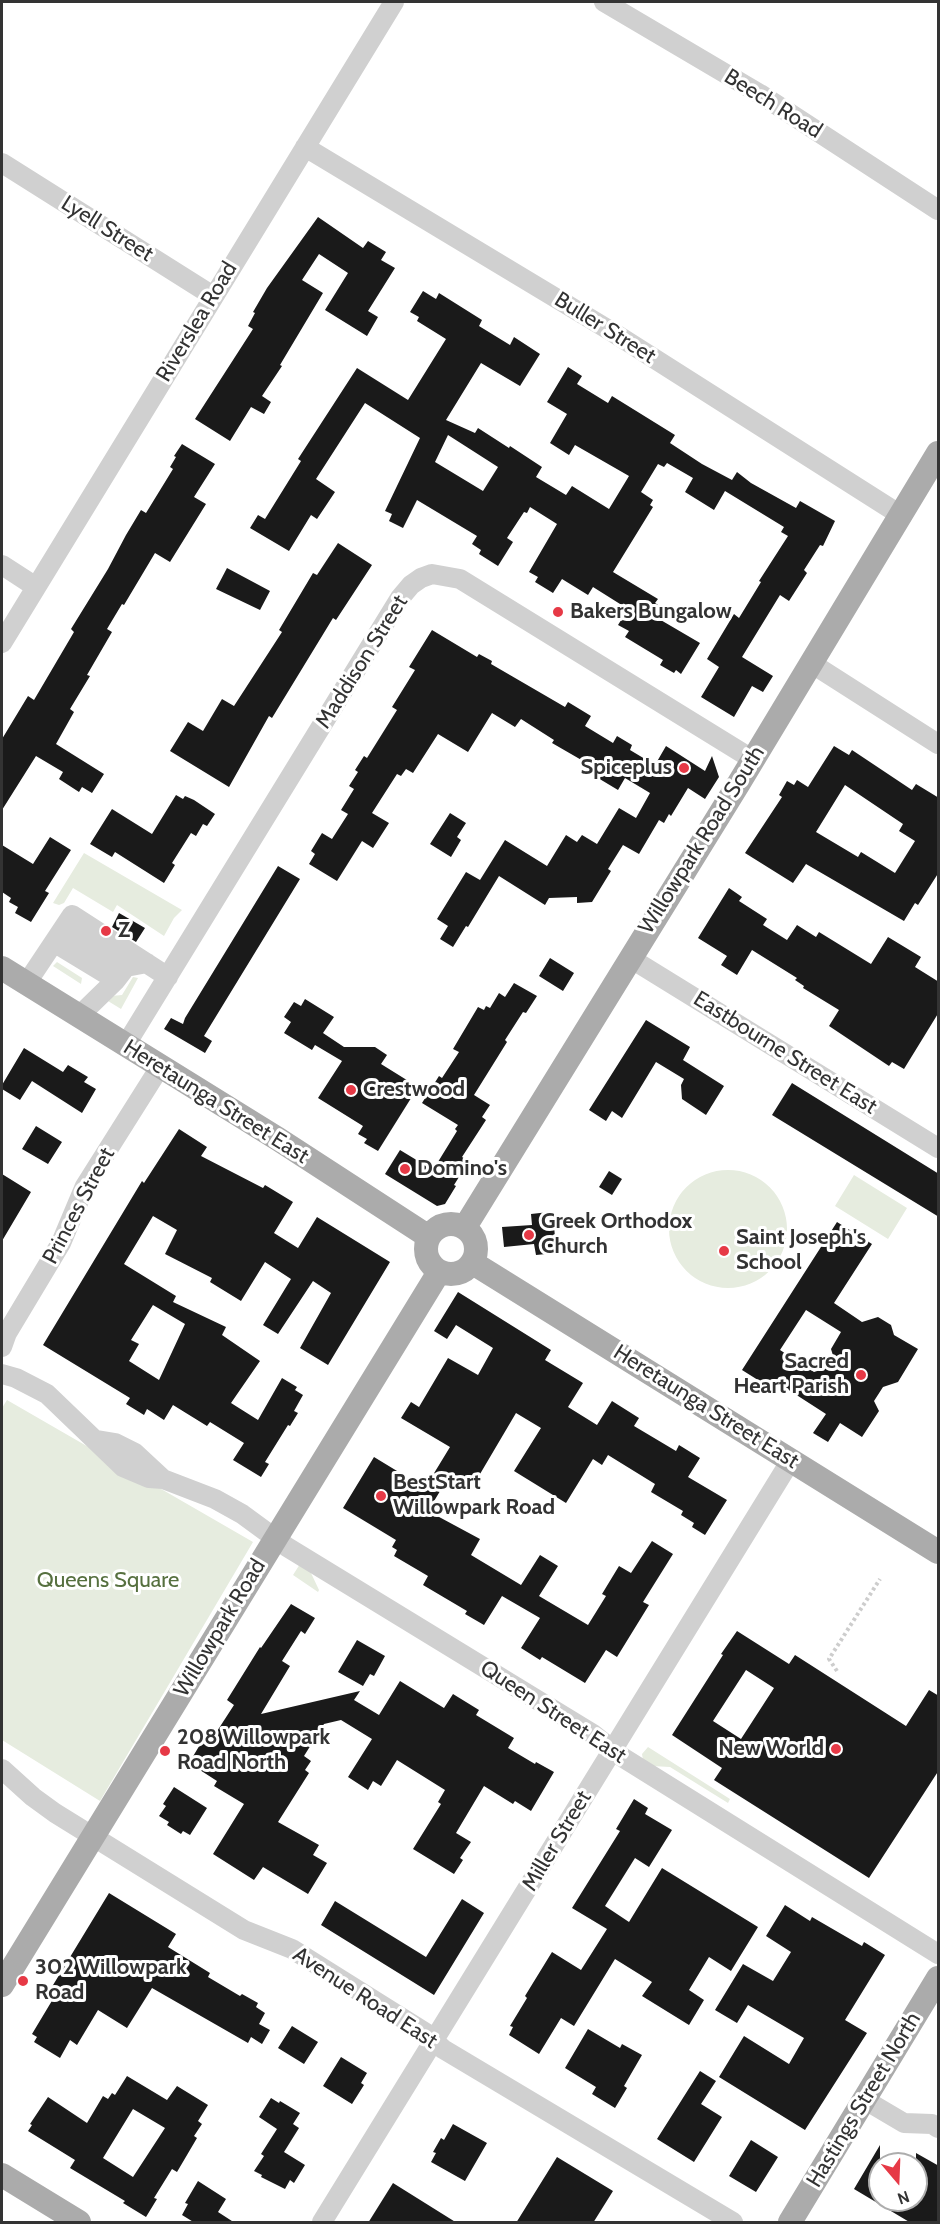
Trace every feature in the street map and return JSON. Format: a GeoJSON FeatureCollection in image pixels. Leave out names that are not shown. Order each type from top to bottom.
{"type":"FeatureCollection","features":[{"type":"Feature","properties":{"kind":"main road","name":"Willowpark Road South"},"geometry":{"type":"LineString","coordinates":[[465,1227],[939,453]]}},
{"type":"Feature","properties":{"kind":"main road","name":"Heretaunga Street East"},"geometry":{"type":"LineString","coordinates":[[2,968],[278,1139],[429,1237]]}},
{"type":"Feature","properties":{"kind":"main road"},"geometry":{"type":"LineString","coordinates":[[448,1224],[465,1227],[475,1239],[477,1247],[473,1263],[460,1273],[452,1275],[439,1272],[427,1258],[426,1244],[429,1237],[440,1226],[448,1224]]}},
{"type":"Feature","properties":{"kind":"main road","name":"Heretaunga Street East"},"geometry":{"type":"LineString","coordinates":[[473,1263],[939,1552]]}},
{"type":"Feature","properties":{"kind":"main road","name":"Willowpark Road"},"geometry":{"type":"LineString","coordinates":[[2,1985],[439,1272]]}},
{"type":"Feature","properties":{"kind":"main road","name":"Hastings Street North"},"geometry":{"type":"LineString","coordinates":[[790,2223],[939,1978]]}},
{"type":"Feature","properties":{"kind":"main road"},"geometry":{"type":"LineString","coordinates":[[2,2175],[79,2223]]}},
{"type":"Feature","properties":{"kind":"street","name":"Riverslea Road"},"geometry":{"type":"LineString","coordinates":[[2,644],[394,2]]}},
{"type":"Feature","properties":{"kind":"street","name":"Beech Road"},"geometry":{"type":"LineString","coordinates":[[604,2],[760,94],[939,210]]}},
{"type":"Feature","properties":{"kind":"street","name":"Buller Street"},"geometry":{"type":"LineString","coordinates":[[305,147],[614,333],[902,516]]}},
{"type":"Feature","properties":{"kind":"street","name":"Lyell Street"},"geometry":{"type":"LineString","coordinates":[[2,163],[213,296]]}},
{"type":"Feature","properties":{"kind":"street"},"geometry":{"type":"LineString","coordinates":[[2,565],[36,587]]}},
{"type":"Feature","properties":{"kind":"street","name":"Maddison Street"},"geometry":{"type":"LineString","coordinates":[[125,1046],[400,598],[411,585],[421,578],[432,574],[460,579],[752,759]]}},
{"type":"Feature","properties":{"kind":"street"},"geometry":{"type":"LineString","coordinates":[[811,663],[939,744]]}},
{"type":"Feature","properties":{"kind":"street"},"geometry":{"type":"LineString","coordinates":[[26,984],[72,915],[168,977]]}},
{"type":"Feature","properties":{"kind":"street"},"geometry":{"type":"LineString","coordinates":[[59,937],[121,974]]}},
{"type":"Feature","properties":{"kind":"street","name":"Eastbourne Street East"},"geometry":{"type":"LineString","coordinates":[[630,958],[939,1148]]}},
{"type":"Feature","properties":{"kind":"street"},"geometry":{"type":"LineString","coordinates":[[78,1017],[121,974],[147,963]]}},
{"type":"Feature","properties":{"kind":"street","name":"Princes Street"},"geometry":{"type":"LineString","coordinates":[[2,1347],[7,1333],[61,1243],[86,1186],[160,1068]]}},
{"type":"Feature","properties":{"kind":"street","name":"Queen Street East"},"geometry":{"type":"LineString","coordinates":[[2,1374],[16,1378],[47,1394],[123,1467],[149,1478],[163,1479],[215,1499],[242,1514],[294,1551],[472,1659],[633,1763],[939,1954]]}},
{"type":"Feature","properties":{"kind":"street","name":"Miller Street"},"geometry":{"type":"LineString","coordinates":[[322,2223],[791,1460]]}},
{"type":"Feature","properties":{"kind":"street","name":"Avenue Road East"},"geometry":{"type":"LineString","coordinates":[[2,1769],[33,1797],[244,1930],[292,1949],[426,2033],[443,2049],[733,2223]]}},
{"type":"Feature","properties":{"kind":"street"},"geometry":{"type":"LineString","coordinates":[[865,2100],[904,2123],[932,2124],[939,2127]]}},
{"type":"Feature","properties":{"kind":"path"},"geometry":{"type":"LineString","coordinates":[[837,1671],[829,1659],[880,1579]]}},
{"type":"Feature","properties":{"kind":"green space"},"geometry":{"type":"Polygon","coordinates":[[[84,853],[182,910],[174,918],[164,936],[117,905],[113,912],[73,888],[64,903],[59,905],[53,903],[84,853]]]}},
{"type":"Feature","properties":{"kind":"green space"},"geometry":{"type":"Polygon","coordinates":[[[57,962],[82,978],[81,984],[53,966],[57,962]]]}},
{"type":"Feature","properties":{"kind":"green space"},"geometry":{"type":"Polygon","coordinates":[[[133,977],[138,978],[121,1009],[108,1001],[111,996],[122,995],[133,977]]]}},
{"type":"Feature","properties":{"kind":"green space"},"geometry":{"type":"Polygon","coordinates":[[[728,1170],[750,1175],[770,1187],[782,1207],[787,1229],[782,1251],[770,1271],[750,1283],[728,1288],[706,1283],[686,1271],[674,1251],[669,1229],[674,1207],[686,1187],[706,1175],[728,1170]]]}},
{"type":"Feature","properties":{"kind":"green space"},"geometry":{"type":"Polygon","coordinates":[[[854,1175],[907,1208],[888,1239],[835,1206],[854,1175]]]}},
{"type":"Feature","properties":{"kind":"green space","name":"Queens Square"},"geometry":{"type":"Polygon","coordinates":[[[7,1400],[253,1542],[100,1801],[2,1740],[2,1408],[7,1400]]]}},
{"type":"Feature","properties":{"kind":"green space"},"geometry":{"type":"Polygon","coordinates":[[[300,1564],[311,1573],[318,1592],[293,1575],[300,1564]]]}},
{"type":"Feature","properties":{"kind":"green space"},"geometry":{"type":"Polygon","coordinates":[[[648,1747],[730,1799],[728,1803],[670,1767],[652,1766],[643,1760],[642,1754],[648,1747]]]}},
{"type":"Feature","properties":{"kind":"building"},"geometry":{"type":"Polygon","coordinates":[[[318,217],[363,248],[368,241],[386,252],[381,260],[395,268],[368,311],[378,317],[367,336],[325,310],[348,273],[319,254],[302,280],[323,293],[280,365],[282,366],[262,396],[271,402],[264,414],[251,407],[230,441],[195,419],[253,329],[248,326],[267,288],[318,217]]]}},
{"type":"Feature","properties":{"kind":"building"},"geometry":{"type":"Polygon","coordinates":[[[423,291],[436,299],[439,293],[482,320],[479,326],[510,345],[514,337],[540,354],[520,386],[481,363],[446,420],[475,433],[478,428],[509,448],[510,446],[542,467],[536,477],[566,495],[572,486],[609,509],[629,476],[575,445],[569,455],[550,443],[567,414],[547,402],[568,367],[582,376],[577,384],[608,403],[612,396],[675,435],[670,443],[702,464],[732,480],[737,472],[751,483],[796,508],[800,501],[835,521],[823,546],[820,545],[804,570],[807,573],[789,601],[780,595],[742,657],[773,676],[763,692],[752,686],[734,717],[701,697],[719,667],[707,659],[734,614],[739,618],[761,582],[759,581],[788,536],[781,532],[784,527],[725,491],[714,510],[685,492],[693,478],[667,463],[664,467],[658,464],[641,492],[653,500],[650,505],[653,507],[613,572],[658,599],[655,603],[665,609],[659,619],[700,643],[681,674],[676,670],[674,673],[660,665],[663,660],[625,637],[629,631],[618,625],[628,609],[593,587],[588,595],[562,579],[553,593],[535,582],[538,577],[529,572],[557,524],[530,507],[527,513],[524,512],[507,538],[513,542],[498,566],[479,554],[481,550],[472,544],[477,536],[417,500],[403,528],[389,521],[392,514],[385,511],[420,438],[365,403],[316,479],[335,492],[317,519],[311,515],[289,551],[250,528],[258,515],[265,519],[301,461],[298,459],[357,368],[408,400],[446,339],[417,321],[419,317],[410,312],[423,291]],[[448,435],[435,462],[483,491],[498,467],[448,435]]]}},
{"type":"Feature","properties":{"kind":"building"},"geometry":{"type":"Polygon","coordinates":[[[182,444],[215,464],[194,497],[206,504],[170,562],[155,553],[124,605],[122,604],[107,629],[112,632],[70,709],[74,712],[56,744],[104,774],[92,793],[82,787],[79,792],[59,779],[63,772],[36,756],[2,810],[2,739],[28,696],[34,700],[74,632],[71,629],[141,510],[146,513],[173,469],[170,467],[182,444]]]}},
{"type":"Feature","properties":{"kind":"building"},"geometry":{"type":"Polygon","coordinates":[[[338,543],[372,565],[336,620],[333,618],[272,718],[269,716],[229,787],[170,751],[188,722],[203,731],[222,699],[234,706],[282,632],[279,630],[313,573],[317,575],[338,543]]]}},
{"type":"Feature","properties":{"kind":"building"},"geometry":{"type":"Polygon","coordinates":[[[227,568],[270,591],[260,610],[216,589],[227,568]]]}},
{"type":"Feature","properties":{"kind":"building"},"geometry":{"type":"Polygon","coordinates":[[[432,630],[477,657],[479,654],[492,661],[491,664],[565,707],[568,702],[591,716],[585,726],[613,743],[617,736],[632,745],[630,750],[655,765],[666,746],[705,771],[712,756],[719,777],[705,799],[688,788],[671,816],[669,814],[664,823],[659,820],[639,854],[623,845],[608,869],[611,871],[592,902],[577,903],[577,897],[549,898],[545,905],[499,876],[453,947],[440,939],[448,926],[437,919],[466,872],[480,880],[505,840],[547,866],[566,835],[577,842],[582,835],[597,844],[619,808],[636,818],[650,793],[625,778],[618,790],[593,775],[597,769],[552,743],[554,740],[521,719],[515,727],[492,713],[468,752],[438,734],[413,773],[406,769],[401,776],[397,774],[372,813],[389,823],[373,848],[362,841],[337,881],[309,864],[315,854],[311,851],[322,833],[332,839],[348,814],[341,810],[354,789],[349,786],[358,772],[355,770],[364,756],[367,758],[397,710],[392,707],[415,670],[409,667],[432,630]]]}},
{"type":"Feature","properties":{"kind":"building"},"geometry":{"type":"Polygon","coordinates":[[[834,746],[849,755],[852,750],[912,790],[916,784],[939,798],[939,872],[918,905],[915,903],[904,921],[806,864],[793,883],[745,853],[782,797],[779,795],[787,781],[794,785],[797,780],[808,787],[834,746]],[[845,785],[816,832],[858,857],[861,852],[895,873],[915,841],[899,831],[903,824],[845,785]]]}},
{"type":"Feature","properties":{"kind":"building"},"geometry":{"type":"Polygon","coordinates":[[[176,795],[183,799],[185,796],[194,800],[215,814],[207,826],[203,824],[196,836],[191,833],[172,863],[175,865],[164,883],[115,852],[112,857],[90,844],[112,809],[152,834],[176,795]]]}},
{"type":"Feature","properties":{"kind":"building"},"geometry":{"type":"Polygon","coordinates":[[[450,813],[466,823],[457,837],[461,840],[451,857],[430,844],[450,813]]]}},
{"type":"Feature","properties":{"kind":"building"},"geometry":{"type":"Polygon","coordinates":[[[50,837],[71,850],[45,891],[49,893],[31,922],[15,913],[18,907],[9,902],[11,898],[2,892],[2,845],[33,864],[50,837]]]}},
{"type":"Feature","properties":{"kind":"building"},"geometry":{"type":"Polygon","coordinates":[[[278,866],[300,879],[204,1036],[212,1041],[205,1053],[164,1029],[171,1018],[183,1024],[278,866]]]}},
{"type":"Feature","properties":{"kind":"building"},"geometry":{"type":"Polygon","coordinates":[[[729,888],[742,897],[739,901],[767,919],[763,925],[787,940],[797,925],[816,937],[819,932],[871,964],[888,937],[921,957],[915,967],[939,982],[939,1012],[904,1069],[892,1062],[889,1066],[829,1026],[839,1010],[803,988],[804,986],[795,980],[797,978],[752,950],[737,975],[721,965],[727,956],[698,938],[729,888]]]}},
{"type":"Feature","properties":{"kind":"building"},"geometry":{"type":"Polygon","coordinates":[[[119,913],[145,928],[136,942],[112,927],[119,913]]]}},
{"type":"Feature","properties":{"kind":"building"},"geometry":{"type":"Polygon","coordinates":[[[550,958],[574,973],[563,991],[539,976],[550,958]]]}},
{"type":"Feature","properties":{"kind":"building"},"geometry":{"type":"Polygon","coordinates":[[[514,983],[537,996],[526,1013],[523,1012],[505,1040],[507,1042],[474,1095],[490,1105],[482,1117],[486,1120],[462,1157],[469,1161],[454,1185],[456,1186],[445,1204],[437,1206],[385,1174],[400,1150],[433,1170],[457,1131],[455,1129],[458,1125],[422,1103],[439,1076],[442,1078],[459,1052],[453,1049],[478,1007],[484,1010],[486,1006],[490,1008],[499,993],[505,997],[514,983]]]}},
{"type":"Feature","properties":{"kind":"building"},"geometry":{"type":"Polygon","coordinates":[[[305,999],[334,1017],[323,1033],[344,1047],[375,1047],[387,1055],[381,1064],[418,1087],[378,1151],[364,1143],[367,1139],[358,1134],[363,1126],[318,1098],[342,1061],[315,1045],[312,1050],[284,1033],[291,1022],[284,1017],[294,1002],[301,1006],[305,999]]]}},
{"type":"Feature","properties":{"kind":"building"},"geometry":{"type":"Polygon","coordinates":[[[646,1020],[690,1047],[683,1060],[724,1086],[706,1115],[682,1099],[681,1085],[684,1079],[656,1062],[622,1118],[612,1111],[606,1121],[589,1110],[646,1020]]]}},
{"type":"Feature","properties":{"kind":"building"},"geometry":{"type":"Polygon","coordinates":[[[24,1048],[63,1072],[68,1065],[88,1077],[84,1082],[96,1089],[82,1113],[32,1081],[20,1100],[2,1089],[2,1085],[24,1048]]]}},
{"type":"Feature","properties":{"kind":"building"},"geometry":{"type":"Polygon","coordinates":[[[792,1083],[939,1174],[939,1217],[772,1115],[792,1083]]]}},
{"type":"Feature","properties":{"kind":"building"},"geometry":{"type":"Polygon","coordinates":[[[36,1126],[62,1142],[48,1164],[22,1149],[36,1126]]]}},
{"type":"Feature","properties":{"kind":"building"},"geometry":{"type":"Polygon","coordinates":[[[179,1129],[207,1147],[201,1156],[263,1188],[265,1185],[293,1202],[274,1233],[298,1248],[317,1217],[390,1262],[328,1365],[300,1348],[331,1293],[313,1281],[278,1334],[263,1325],[291,1279],[265,1262],[241,1301],[210,1282],[212,1278],[165,1254],[177,1230],[153,1216],[124,1264],[176,1296],[173,1302],[226,1327],[222,1335],[260,1361],[231,1403],[258,1420],[282,1378],[297,1387],[295,1390],[303,1395],[294,1411],[298,1413],[265,1462],[269,1464],[261,1477],[233,1460],[244,1443],[210,1422],[207,1426],[173,1405],[164,1420],[147,1409],[144,1415],[126,1404],[130,1398],[43,1345],[142,1181],[144,1183],[179,1129]],[[153,1305],[131,1340],[139,1344],[129,1361],[159,1380],[185,1324],[153,1305]]]}},
{"type":"Feature","properties":{"kind":"building"},"geometry":{"type":"Polygon","coordinates":[[[609,1171],[622,1179],[612,1195],[599,1187],[609,1171]]]}},
{"type":"Feature","properties":{"kind":"building"},"geometry":{"type":"Polygon","coordinates":[[[2,1174],[31,1192],[2,1241],[2,1174]]]}},
{"type":"Feature","properties":{"kind":"building","name":"Greek Orthodox Church"},"geometry":{"type":"Polygon","coordinates":[[[549,1212],[550,1225],[554,1224],[556,1253],[536,1255],[534,1244],[504,1247],[502,1227],[532,1225],[531,1214],[549,1212]]]}},
{"type":"Feature","properties":{"kind":"building"},"geometry":{"type":"Polygon","coordinates":[[[837,1222],[872,1244],[834,1303],[862,1322],[878,1317],[891,1325],[894,1335],[918,1349],[898,1382],[883,1387],[874,1401],[879,1411],[862,1437],[840,1423],[828,1442],[813,1433],[826,1414],[781,1385],[777,1392],[742,1370],[837,1222]],[[806,1310],[780,1350],[814,1372],[836,1365],[831,1349],[841,1332],[806,1310]]]}},
{"type":"Feature","properties":{"kind":"building"},"geometry":{"type":"Polygon","coordinates":[[[458,1292],[551,1350],[545,1360],[583,1383],[568,1407],[597,1425],[612,1401],[639,1418],[634,1426],[676,1451],[679,1445],[700,1458],[688,1477],[727,1500],[705,1535],[692,1527],[694,1523],[681,1515],[683,1511],[651,1492],[655,1484],[608,1455],[602,1465],[593,1459],[566,1503],[514,1471],[541,1428],[516,1413],[470,1491],[448,1478],[428,1511],[480,1539],[471,1555],[521,1585],[540,1555],[558,1566],[539,1596],[588,1625],[606,1596],[602,1594],[619,1566],[631,1573],[652,1541],[673,1554],[643,1602],[649,1605],[617,1657],[606,1650],[585,1683],[542,1657],[540,1660],[521,1648],[540,1618],[502,1596],[484,1625],[465,1614],[467,1611],[423,1585],[428,1576],[394,1556],[397,1550],[392,1547],[396,1540],[343,1508],[374,1457],[425,1488],[450,1447],[401,1418],[411,1402],[419,1407],[448,1358],[478,1375],[493,1348],[456,1325],[447,1339],[434,1331],[458,1292]]]}},
{"type":"Feature","properties":{"kind":"building"},"geometry":{"type":"Polygon","coordinates":[[[291,1604],[315,1618],[305,1634],[301,1631],[282,1661],[290,1666],[261,1714],[360,1691],[354,1700],[379,1715],[400,1681],[444,1708],[453,1694],[479,1710],[476,1715],[514,1738],[508,1748],[554,1772],[531,1811],[515,1801],[513,1804],[484,1786],[456,1833],[471,1842],[460,1858],[463,1860],[454,1874],[413,1849],[441,1804],[438,1802],[445,1790],[397,1760],[381,1786],[373,1781],[368,1790],[348,1777],[372,1739],[341,1720],[324,1724],[304,1756],[311,1761],[305,1770],[309,1773],[278,1822],[319,1845],[313,1855],[327,1863],[308,1894],[263,1867],[254,1880],[213,1854],[244,1804],[214,1786],[217,1781],[189,1763],[204,1738],[210,1742],[234,1705],[227,1700],[260,1647],[291,1604]]]}},
{"type":"Feature","properties":{"kind":"building","name":"New World"},"geometry":{"type":"Polygon","coordinates":[[[737,1631],[789,1664],[795,1655],[906,1726],[929,1690],[939,1696],[939,1770],[869,1878],[714,1780],[722,1768],[672,1735],[723,1655],[721,1654],[737,1631]],[[746,1670],[713,1721],[741,1739],[774,1688],[746,1670]]]}},
{"type":"Feature","properties":{"kind":"building"},"geometry":{"type":"Polygon","coordinates":[[[357,1640],[385,1656],[374,1676],[370,1674],[363,1686],[338,1672],[357,1640]]]}},
{"type":"Feature","properties":{"kind":"building"},"geometry":{"type":"Polygon","coordinates":[[[174,1787],[207,1808],[190,1835],[183,1831],[181,1834],[167,1825],[169,1822],[159,1816],[166,1806],[163,1804],[174,1787]]]}},
{"type":"Feature","properties":{"kind":"building"},"geometry":{"type":"Polygon","coordinates":[[[634,1799],[648,1808],[645,1814],[672,1830],[649,1867],[635,1858],[605,1906],[629,1922],[662,1868],[758,1927],[731,1971],[709,1957],[689,1990],[704,2000],[689,2025],[642,1996],[652,1982],[615,1959],[574,2026],[561,2018],[539,2054],[509,2035],[513,2027],[510,2026],[552,1952],[581,1970],[607,1929],[572,1908],[620,1831],[616,1829],[634,1799]]]}},
{"type":"Feature","properties":{"kind":"building"},"geometry":{"type":"Polygon","coordinates":[[[109,1893],[176,1934],[168,1947],[210,1973],[208,1977],[240,1996],[242,1994],[258,2003],[256,2007],[265,2013],[259,2024],[270,2030],[262,2044],[251,2037],[248,2043],[152,1988],[127,2028],[98,2010],[77,2045],[70,2040],[60,2058],[34,2042],[37,2037],[32,2034],[56,1994],[50,1990],[109,1893]]]}},
{"type":"Feature","properties":{"kind":"building"},"geometry":{"type":"Polygon","coordinates":[[[462,1899],[484,1913],[434,1995],[321,1925],[335,1901],[426,1957],[462,1899]]]}},
{"type":"Feature","properties":{"kind":"building"},"geometry":{"type":"Polygon","coordinates":[[[785,1905],[810,1921],[812,1917],[862,1946],[864,1942],[885,1955],[845,2020],[867,2033],[805,2130],[719,2077],[744,2036],[789,2064],[804,2038],[748,2005],[737,2023],[715,2010],[743,1964],[773,1981],[791,1952],[766,1936],[785,1905]]]}},
{"type":"Feature","properties":{"kind":"building"},"geometry":{"type":"Polygon","coordinates":[[[292,2026],[318,2042],[304,2064],[278,2048],[292,2026]]]}},
{"type":"Feature","properties":{"kind":"building"},"geometry":{"type":"Polygon","coordinates":[[[588,2029],[620,2048],[622,2044],[642,2055],[624,2086],[627,2088],[615,2108],[592,2094],[596,2087],[565,2068],[588,2029]]]}},
{"type":"Feature","properties":{"kind":"building"},"geometry":{"type":"Polygon","coordinates":[[[341,2057],[367,2073],[361,2083],[364,2085],[352,2104],[323,2086],[341,2057]]]}},
{"type":"Feature","properties":{"kind":"building"},"geometry":{"type":"Polygon","coordinates":[[[700,2071],[716,2081],[701,2104],[722,2117],[694,2162],[657,2139],[700,2071]]]}},
{"type":"Feature","properties":{"kind":"building"},"geometry":{"type":"Polygon","coordinates":[[[127,2076],[167,2100],[177,2086],[208,2105],[198,2121],[202,2124],[194,2136],[197,2138],[177,2172],[172,2169],[154,2198],[157,2199],[146,2217],[123,2203],[125,2201],[70,2168],[75,2160],[28,2131],[32,2125],[30,2124],[48,2097],[87,2123],[103,2096],[108,2099],[112,2093],[115,2095],[127,2076]],[[133,2109],[103,2158],[133,2177],[165,2128],[133,2109]]]}},
{"type":"Feature","properties":{"kind":"building"},"geometry":{"type":"Polygon","coordinates":[[[271,2098],[300,2113],[293,2124],[299,2128],[284,2152],[305,2165],[294,2183],[290,2180],[285,2189],[254,2171],[264,2156],[261,2154],[277,2129],[259,2117],[271,2098]]]}},
{"type":"Feature","properties":{"kind":"building"},"geometry":{"type":"Polygon","coordinates":[[[453,2124],[487,2143],[465,2181],[431,2162],[436,2153],[433,2152],[441,2138],[444,2140],[453,2124]]]}},
{"type":"Feature","properties":{"kind":"building"},"geometry":{"type":"Polygon","coordinates":[[[751,2140],[778,2157],[756,2192],[729,2176],[751,2140]]]}},
{"type":"Feature","properties":{"kind":"building"},"geometry":{"type":"Polygon","coordinates":[[[557,2157],[613,2191],[593,2223],[516,2223],[557,2157]]]}},
{"type":"Feature","properties":{"kind":"building"},"geometry":{"type":"Polygon","coordinates":[[[928,2160],[939,2166],[939,2223],[911,2223],[893,2212],[928,2212],[928,2160]]]}},
{"type":"Feature","properties":{"kind":"building"},"geometry":{"type":"Polygon","coordinates":[[[868,2165],[868,2197],[854,2189],[868,2165]]]}},
{"type":"Feature","properties":{"kind":"building"},"geometry":{"type":"Polygon","coordinates":[[[198,2181],[226,2199],[218,2212],[235,2223],[195,2223],[182,2215],[188,2204],[185,2203],[198,2181]]]}},
{"type":"Feature","properties":{"kind":"building"},"geometry":{"type":"Polygon","coordinates":[[[393,2183],[457,2223],[368,2223],[393,2183]]]}},
{"type":"Feature","properties":{"kind":"place","name":"Bakers Bungalow"},"geometry":{"type":"Point","coordinates":[558,612]}},
{"type":"Feature","properties":{"kind":"place","name":"Spiceplus"},"geometry":{"type":"Point","coordinates":[684,768]}},
{"type":"Feature","properties":{"kind":"place","name":"Z"},"geometry":{"type":"Point","coordinates":[106,931]}},
{"type":"Feature","properties":{"kind":"place","name":"Crestwood"},"geometry":{"type":"Point","coordinates":[351,1090]}},
{"type":"Feature","properties":{"kind":"place","name":"Domino's"},"geometry":{"type":"Point","coordinates":[405,1169]}},
{"type":"Feature","properties":{"kind":"place","name":"Greek Orthodox Church"},"geometry":{"type":"Point","coordinates":[529,1235]}},
{"type":"Feature","properties":{"kind":"place","name":"Saint Joseph's School"},"geometry":{"type":"Point","coordinates":[724,1251]}},
{"type":"Feature","properties":{"kind":"place","name":"Sacred Heart Parish"},"geometry":{"type":"Point","coordinates":[861,1375]}},
{"type":"Feature","properties":{"kind":"place","name":"BestStart Willowpark Road"},"geometry":{"type":"Point","coordinates":[381,1496]}},
{"type":"Feature","properties":{"kind":"place","name":"New World"},"geometry":{"type":"Point","coordinates":[836,1749]}},
{"type":"Feature","properties":{"kind":"place","name":"208 Willowpark Road North"},"geometry":{"type":"Point","coordinates":[165,1751]}},
{"type":"Feature","properties":{"kind":"place","name":"302 Willowpark Road"},"geometry":{"type":"Point","coordinates":[23,1981]}}]}
